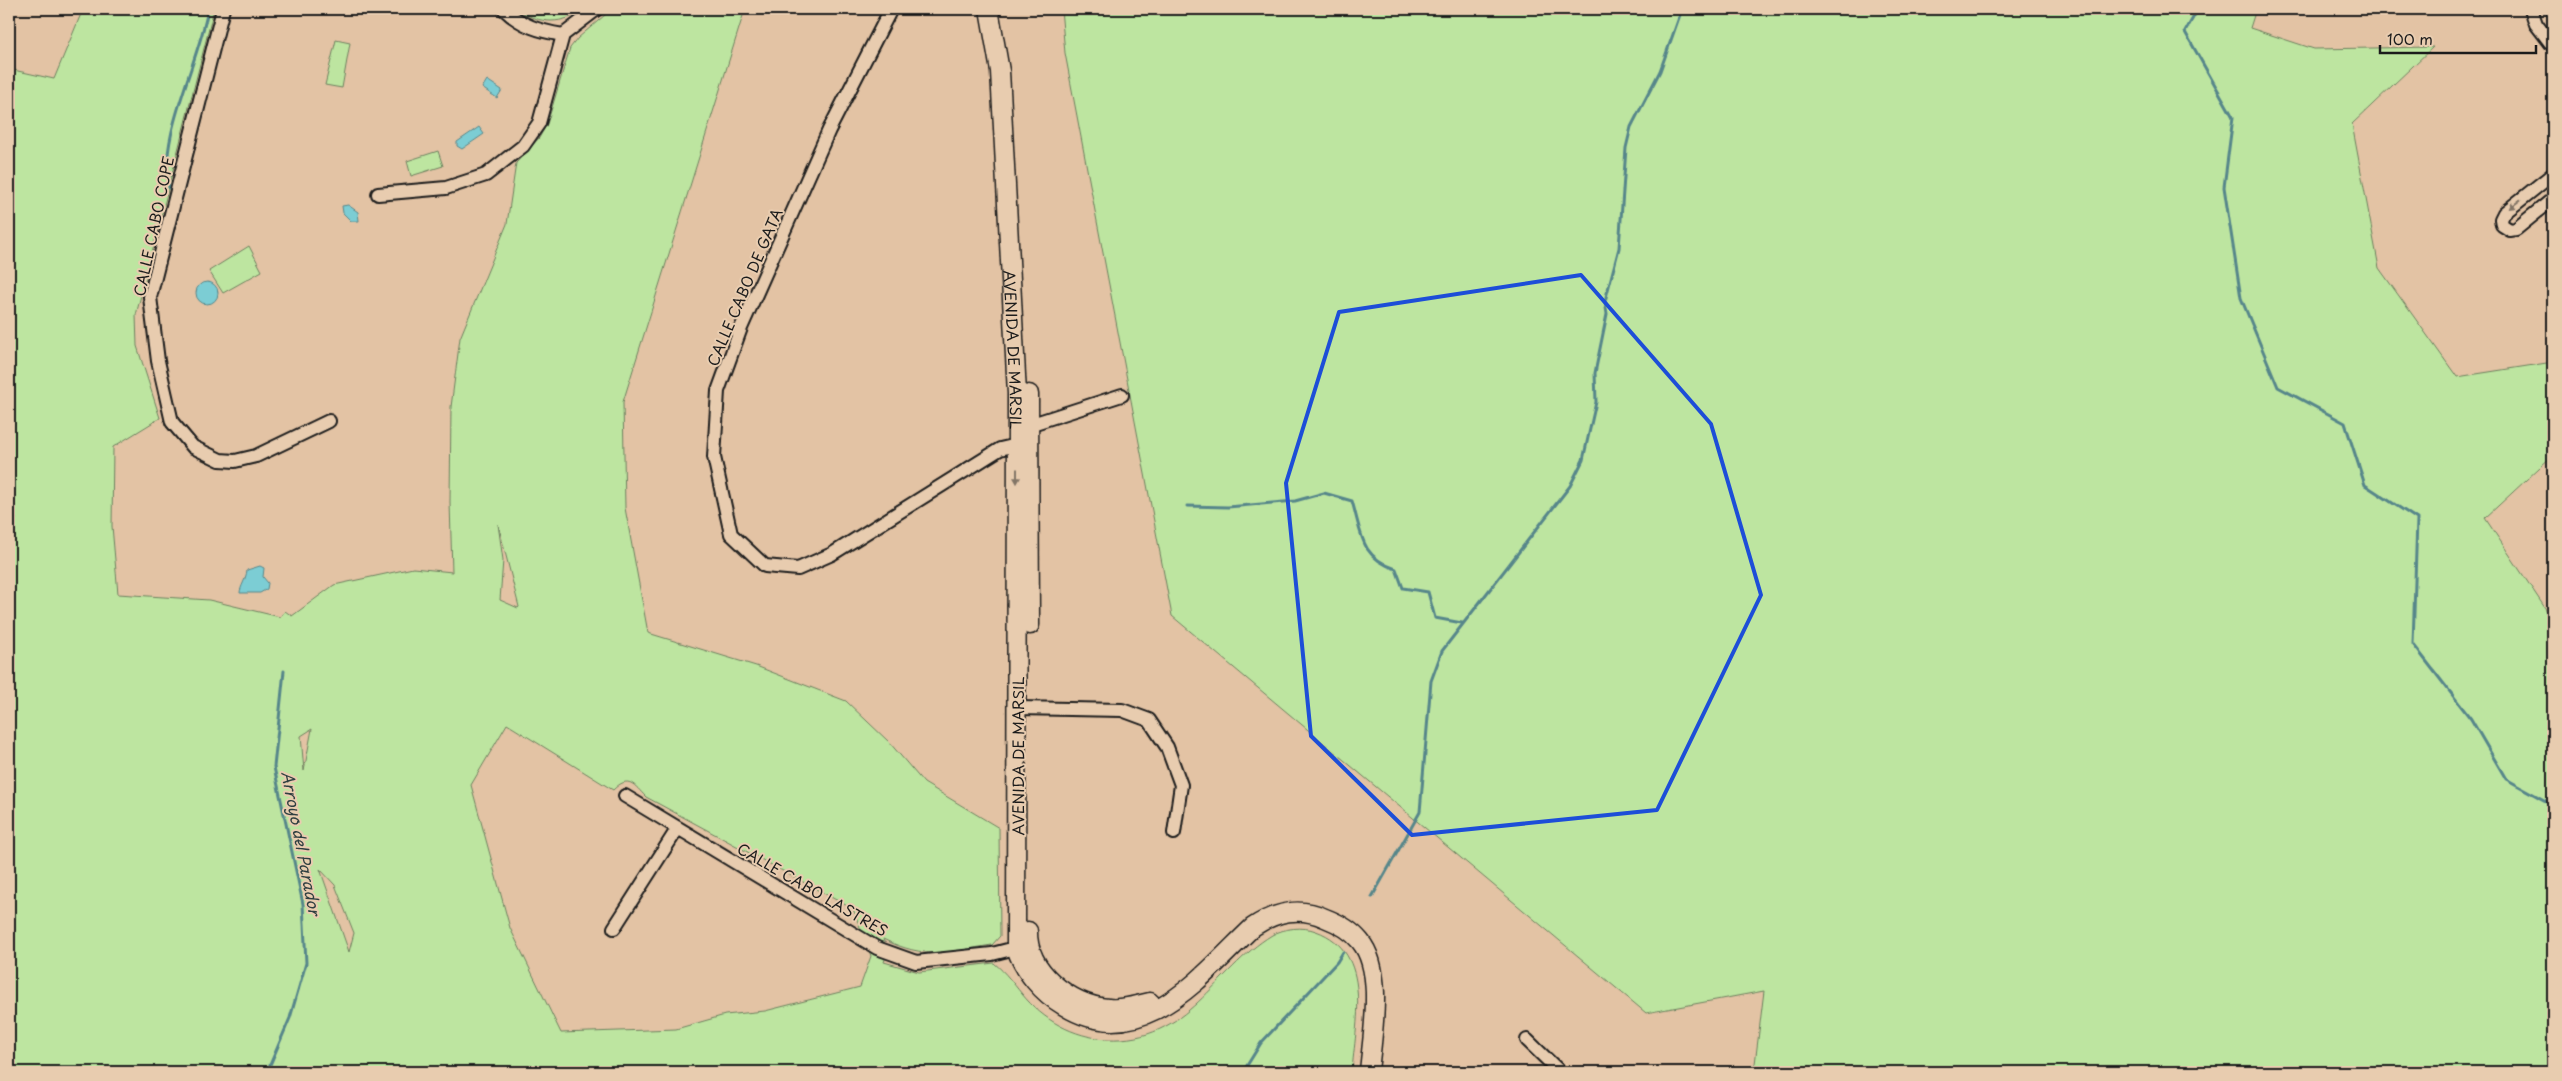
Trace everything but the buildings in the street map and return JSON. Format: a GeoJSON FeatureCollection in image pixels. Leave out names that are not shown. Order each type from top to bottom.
{"type":"FeatureCollection","features":[{"type":"Feature","properties":{"kind":"street","name":"CALLE CABO COPE"},"geometry":{"type":"LineString","coordinates":[[223,9],[150,298],[158,361],[172,422],[193,447],[220,460],[236,461],[256,456],[329,421]]}},
{"type":"Feature","properties":{"kind":"street"},"geometry":{"type":"LineString","coordinates":[[504,9],[515,20],[538,31],[563,35]]}},
{"type":"Feature","properties":{"kind":"street"},"geometry":{"type":"LineString","coordinates":[[378,194],[446,188],[486,175],[523,146],[539,123],[563,35],[596,9]]}},
{"type":"Feature","properties":{"kind":"street","name":"CALLE CABO DE GATA"},"geometry":{"type":"LineString","coordinates":[[891,9],[829,130],[741,328],[718,392],[714,457],[731,534],[765,566],[798,569],[832,554],[1000,449],[1017,446]]}},
{"type":"Feature","properties":{"kind":"street","name":"AVENIDA DE MARSIL"},"geometry":{"type":"LineString","coordinates":[[989,9],[1000,71],[1017,394],[1024,708]]}},
{"type":"Feature","properties":{"kind":"street","name":"AVENIDA DE MARSIL"},"geometry":{"type":"LineString","coordinates":[[1000,9],[1006,30],[1011,70],[1029,425],[1021,961],[1032,978],[1053,1000],[1088,1018],[1128,1019],[1154,1013],[1180,996],[1253,927],[1266,918],[1284,912],[1314,913],[1339,924],[1350,932],[1360,941],[1367,953],[1374,985],[1369,1072]]}},
{"type":"Feature","properties":{"kind":"street"},"geometry":{"type":"LineString","coordinates":[[2531,9],[2536,24],[2553,46]]}},
{"type":"Feature","properties":{"kind":"street"},"geometry":{"type":"LineString","coordinates":[[2553,174],[2504,213],[2501,219],[2502,225],[2507,229],[2516,229],[2553,199]]}},
{"type":"Feature","properties":{"kind":"street"},"geometry":{"type":"LineString","coordinates":[[1029,425],[1122,395]]}},
{"type":"Feature","properties":{"kind":"street"},"geometry":{"type":"LineString","coordinates":[[1024,708],[1122,710],[1149,720],[1167,747],[1181,785],[1174,833]]}},
{"type":"Feature","properties":{"kind":"street","name":"CALLE CABO LASTRES"},"geometry":{"type":"LineString","coordinates":[[625,796],[878,948],[916,962],[992,954],[1022,946]]}},
{"type":"Feature","properties":{"kind":"street"},"geometry":{"type":"LineString","coordinates":[[614,928],[678,828]]}},
{"type":"Feature","properties":{"kind":"street","name":"AVENIDA DE MARSIL"},"geometry":{"type":"LineString","coordinates":[[1022,946],[1060,989],[1075,999],[1092,1006],[1109,1009],[1128,1007],[1150,1002],[1173,987],[1245,918],[1260,908],[1280,901],[1299,899],[1317,901],[1345,914],[1369,934],[1384,966],[1386,984],[1381,1072]]}},
{"type":"Feature","properties":{"kind":"street"},"geometry":{"type":"LineString","coordinates":[[1527,1040],[1560,1072]]}},
{"type":"Feature","properties":{"kind":"highlighted area"},"geometry":{"type":"Polygon","coordinates":[[[1581,275],[1711,424],[1761,595],[1657,810],[1412,835],[1311,736],[1286,483],[1339,312],[1581,275]]]}},
{"type":"Feature","properties":{"kind":"green space"},"geometry":{"type":"Polygon","coordinates":[[[83,9],[214,9],[136,315],[137,346],[160,418],[113,447],[112,526],[118,594],[209,600],[280,617],[285,611],[292,616],[334,585],[413,568],[452,572],[450,502],[451,407],[460,338],[507,224],[516,163],[539,138],[547,124],[570,48],[578,38],[612,9],[745,9],[623,402],[625,508],[648,633],[756,666],[846,701],[889,742],[924,783],[999,828],[1000,936],[992,945],[949,952],[912,950],[883,939],[888,951],[884,962],[919,972],[994,963],[1039,1012],[1060,1026],[1094,1038],[1135,1037],[1159,1030],[1180,1017],[1251,950],[1272,935],[1294,928],[1311,929],[1335,941],[1347,955],[1354,972],[1357,1012],[1352,1072],[9,1072],[9,528],[16,519],[9,499],[9,69],[54,79],[83,9]],[[498,524],[503,560],[500,600],[518,608],[498,524]],[[507,724],[471,785],[510,928],[561,1033],[676,1029],[725,1015],[765,1011],[860,987],[871,956],[853,909],[646,797],[635,785],[627,782],[613,790],[507,724]],[[312,729],[301,736],[304,771],[312,729]],[[320,869],[349,952],[354,933],[335,885],[320,869]]]}},
{"type":"Feature","properties":{"kind":"green space"},"geometry":{"type":"Polygon","coordinates":[[[517,9],[585,9],[568,18],[551,21],[534,18],[517,9]]]}},
{"type":"Feature","properties":{"kind":"green space"},"geometry":{"type":"Polygon","coordinates":[[[1061,9],[2256,9],[2250,28],[2314,49],[2433,47],[2352,124],[2379,268],[2457,377],[2553,362],[2553,455],[2485,518],[2553,620],[2553,1072],[1754,1072],[1764,991],[1646,1013],[1172,616],[1065,53],[1061,9]]]}},
{"type":"Feature","properties":{"kind":"green space"},"geometry":{"type":"Polygon","coordinates":[[[336,40],[350,43],[342,88],[325,85],[336,40]]]}},
{"type":"Feature","properties":{"kind":"green space"},"geometry":{"type":"Polygon","coordinates":[[[438,151],[443,166],[411,176],[407,161],[438,151]]]}},
{"type":"Feature","properties":{"kind":"green space"},"geometry":{"type":"Polygon","coordinates":[[[249,246],[262,271],[223,293],[209,271],[249,246]]]}},
{"type":"Feature","properties":{"kind":"water"},"geometry":{"type":"Polygon","coordinates":[[[487,80],[502,90],[497,98],[482,88],[487,80]]]}},
{"type":"Feature","properties":{"kind":"water"},"geometry":{"type":"Polygon","coordinates":[[[479,127],[484,134],[462,149],[457,146],[457,142],[479,127]]]}},
{"type":"Feature","properties":{"kind":"water"},"geometry":{"type":"Polygon","coordinates":[[[348,205],[358,212],[359,221],[351,221],[343,213],[342,206],[348,205]]]}},
{"type":"Feature","properties":{"kind":"water"},"geometry":{"type":"Polygon","coordinates":[[[207,282],[215,285],[218,293],[215,301],[207,304],[199,301],[196,293],[199,285],[207,282]]]}},
{"type":"Feature","properties":{"kind":"water"},"geometry":{"type":"Polygon","coordinates":[[[260,566],[264,568],[263,577],[268,583],[267,589],[260,593],[240,593],[247,570],[260,566]]]}},
{"type":"Feature","properties":{"kind":"waterway","name":"Arroyo del Parador"},"geometry":{"type":"LineString","coordinates":[[169,188],[167,168],[174,122],[197,52],[208,9]]}},
{"type":"Feature","properties":{"kind":"waterway"},"geometry":{"type":"LineString","coordinates":[[1372,897],[1420,812],[1431,681],[1442,651],[1570,486],[1583,460],[1596,402],[1595,373],[1607,314],[1605,301],[1619,248],[1626,148],[1631,127],[1660,71],[1682,9]]}},
{"type":"Feature","properties":{"kind":"waterway"},"geometry":{"type":"LineString","coordinates":[[2198,9],[2185,32],[2233,117],[2224,187],[2241,298],[2278,387],[2345,423],[2365,485],[2417,519],[2413,644],[2471,719],[2506,779],[2553,805]]}},
{"type":"Feature","properties":{"kind":"waterway"},"geometry":{"type":"LineString","coordinates":[[1187,506],[1228,507],[1295,501],[1324,493],[1352,501],[1364,543],[1375,558],[1396,569],[1403,588],[1428,592],[1435,618],[1462,623]]}},
{"type":"Feature","properties":{"kind":"waterway","name":"Arroyo del Parador"},"geometry":{"type":"LineString","coordinates":[[267,1072],[290,1018],[306,963],[303,904],[274,767],[284,671]]}},
{"type":"Feature","properties":{"kind":"waterway"},"geometry":{"type":"LineString","coordinates":[[1243,1072],[1261,1043],[1337,962],[1343,952]]}}]}
